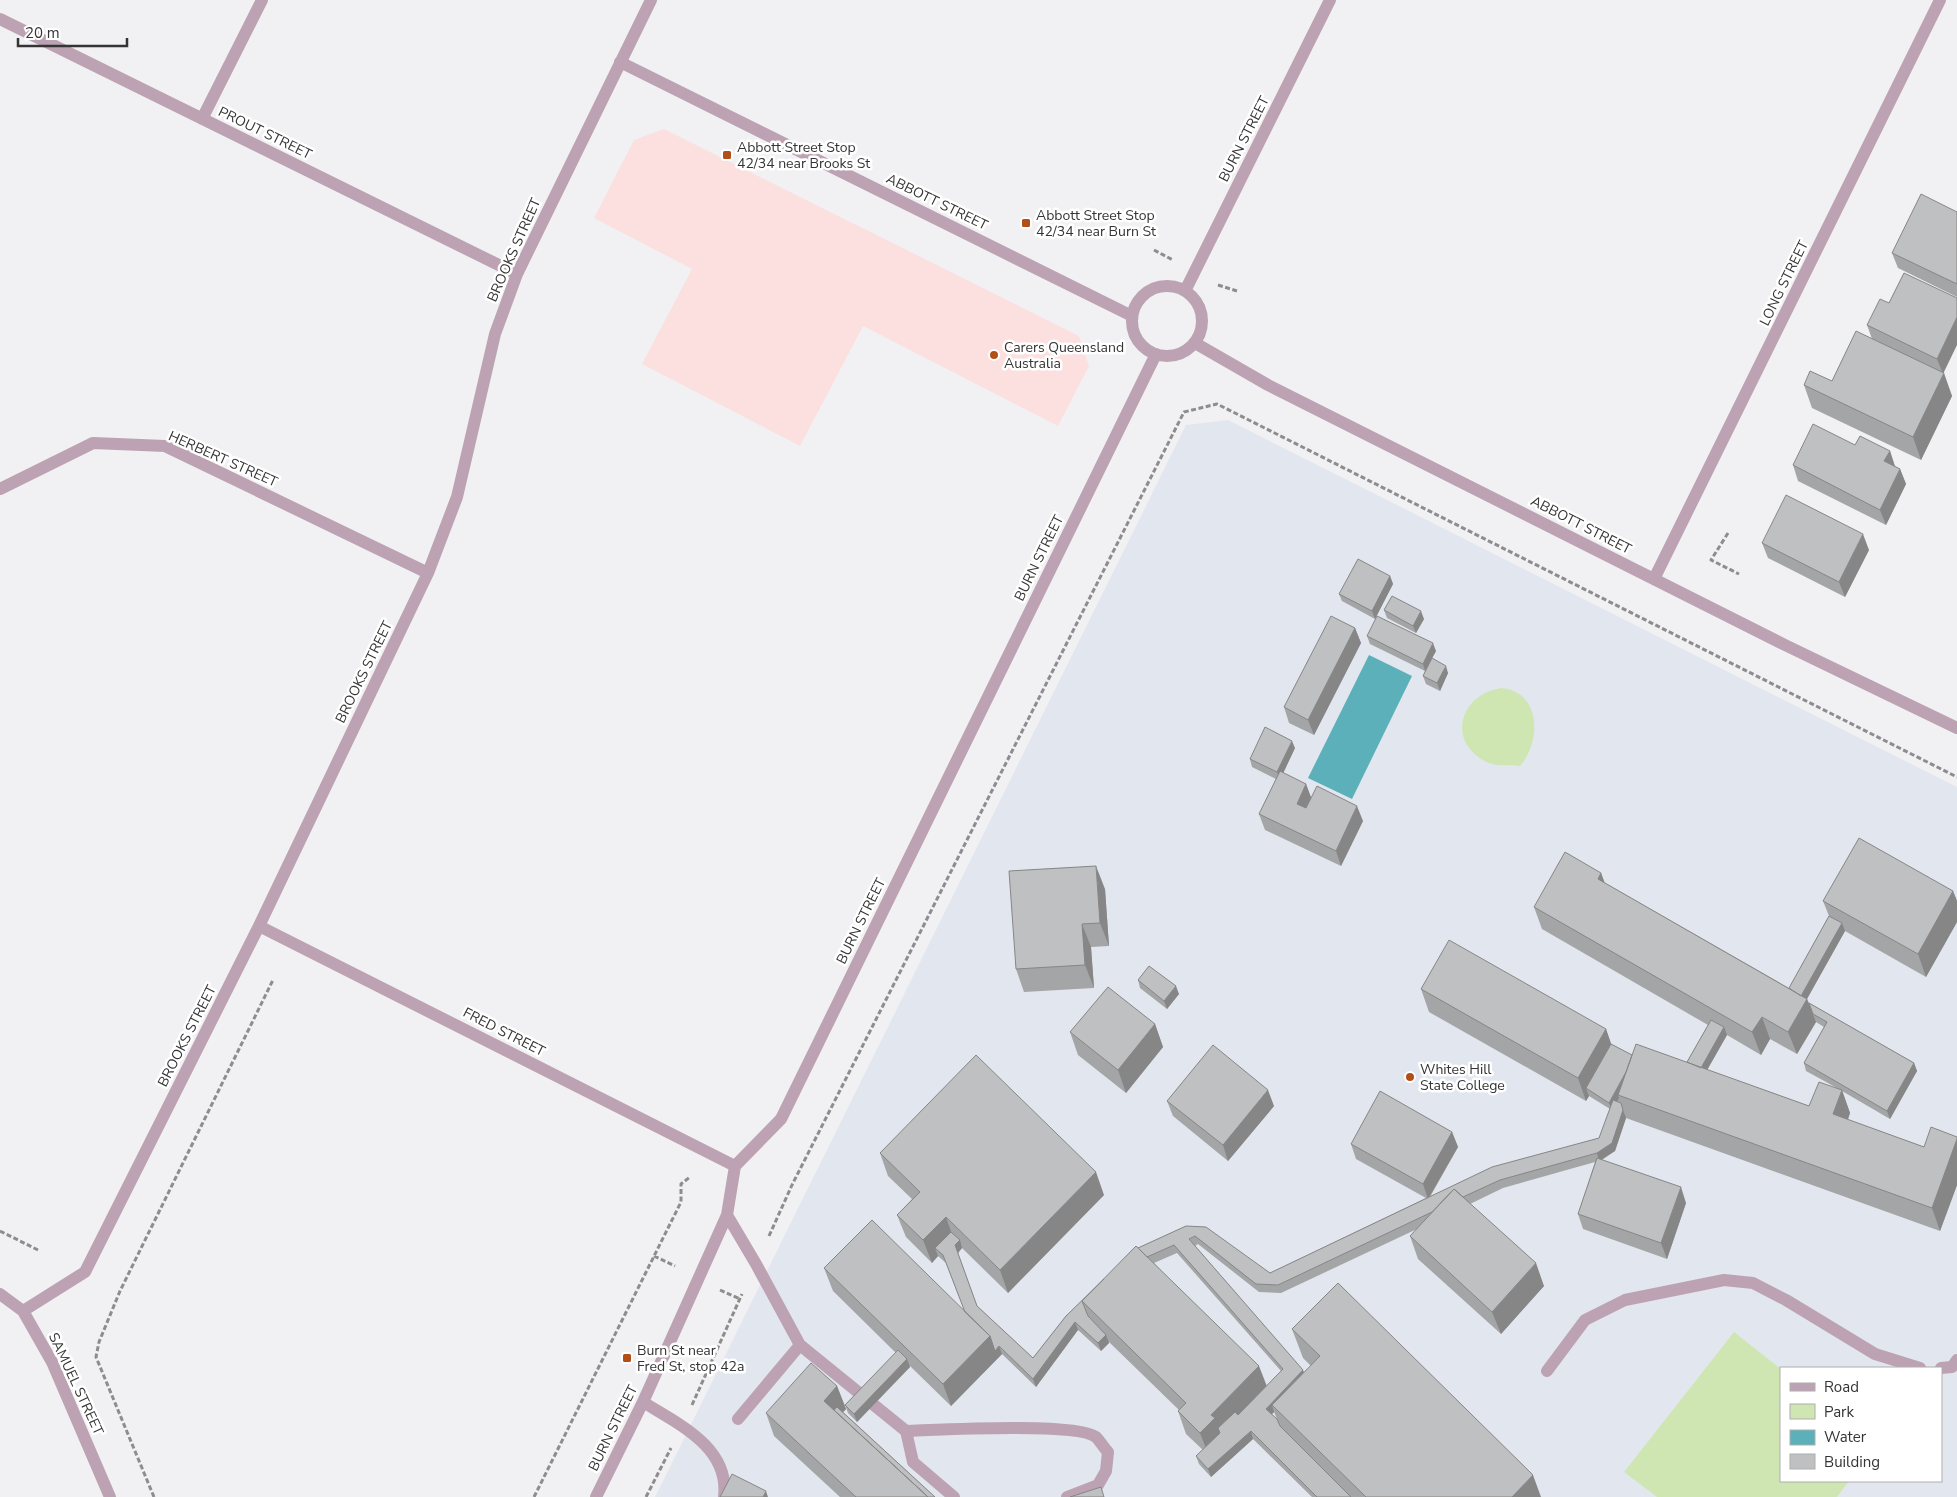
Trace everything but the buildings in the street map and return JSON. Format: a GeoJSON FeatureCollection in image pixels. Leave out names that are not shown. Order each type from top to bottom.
{"type":"FeatureCollection","features":[{"type":"Feature","properties":{"kind":"street"},"geometry":{"type":"LineString","coordinates":[[202,119],[262,0]]}},
{"type":"Feature","properties":{"kind":"street","name":"BROOKS STREET"},"geometry":{"type":"LineString","coordinates":[[23,1311],[85,1272],[259,926],[428,573],[457,497],[495,334],[516,274],[651,0]]}},
{"type":"Feature","properties":{"kind":"street","name":"BURN STREET"},"geometry":{"type":"LineString","coordinates":[[1184,291],[1330,0]]}},
{"type":"Feature","properties":{"kind":"street","name":"LONG STREET"},"geometry":{"type":"LineString","coordinates":[[1654,579],[1940,0]]}},
{"type":"Feature","properties":{"kind":"street","name":"PROUT STREET"},"geometry":{"type":"LineString","coordinates":[[0,19],[516,274]]}},
{"type":"Feature","properties":{"kind":"street","name":"ABBOTT STREET"},"geometry":{"type":"LineString","coordinates":[[620,62],[1132,316]]}},
{"type":"Feature","properties":{"kind":"street"},"geometry":{"type":"LineString","coordinates":[[1174,287],[1194,298],[1200,309],[1202,321],[1195,343],[1187,350],[1177,355],[1156,354],[1145,348],[1137,339],[1133,328],[1132,316],[1139,301],[1152,290],[1174,287]]}},
{"type":"Feature","properties":{"kind":"street","name":"ABBOTT STREET"},"geometry":{"type":"LineString","coordinates":[[1195,343],[1268,385],[1654,579],[1957,728]]}},
{"type":"Feature","properties":{"kind":"street","name":"BURN STREET"},"geometry":{"type":"LineString","coordinates":[[596,1497],[643,1402],[727,1215],[736,1166],[781,1119],[1156,354]]}},
{"type":"Feature","properties":{"kind":"street","name":"HERBERT STREET"},"geometry":{"type":"LineString","coordinates":[[0,490],[93,443],[165,446],[428,573]]}},
{"type":"Feature","properties":{"kind":"street","name":"FRED STREET"},"geometry":{"type":"LineString","coordinates":[[259,926],[736,1166]]}},
{"type":"Feature","properties":{"kind":"street"},"geometry":{"type":"LineString","coordinates":[[727,1215],[800,1345],[906,1431],[913,1462],[954,1497]]}},
{"type":"Feature","properties":{"kind":"street"},"geometry":{"type":"LineString","coordinates":[[1548,1371],[1584,1320],[1625,1300],[1724,1280],[1753,1283],[1786,1300],[1875,1354],[1917,1367]]}},
{"type":"Feature","properties":{"kind":"street","name":"SAMUEL STREET"},"geometry":{"type":"LineString","coordinates":[[0,1294],[23,1311],[52,1362],[110,1497]]}},
{"type":"Feature","properties":{"kind":"street"},"geometry":{"type":"LineString","coordinates":[[738,1419],[800,1345]]}},
{"type":"Feature","properties":{"kind":"street"},"geometry":{"type":"LineString","coordinates":[[1942,1368],[1952,1367],[1957,1360]]}},
{"type":"Feature","properties":{"kind":"street"},"geometry":{"type":"LineString","coordinates":[[643,1402],[698,1436],[715,1456],[724,1474],[724,1497]]}},
{"type":"Feature","properties":{"kind":"street"},"geometry":{"type":"LineString","coordinates":[[906,1431],[1033,1429],[1077,1431],[1095,1437],[1108,1452],[1106,1471],[1098,1485],[1067,1497]]}},
{"type":"Feature","properties":{"kind":"path"},"geometry":{"type":"LineString","coordinates":[[1154,250],[1174,261]]}},
{"type":"Feature","properties":{"kind":"path"},"geometry":{"type":"LineString","coordinates":[[1218,285],[1237,291]]}},
{"type":"Feature","properties":{"kind":"path"},"geometry":{"type":"LineString","coordinates":[[646,1497],[682,1426],[792,1185],[1184,412],[1216,404],[1957,777]]}},
{"type":"Feature","properties":{"kind":"path"},"geometry":{"type":"LineString","coordinates":[[1728,534],[1711,560],[1738,574]]}},
{"type":"Feature","properties":{"kind":"path"},"geometry":{"type":"LineString","coordinates":[[154,1497],[96,1357],[99,1342],[120,1291],[273,980]]}},
{"type":"Feature","properties":{"kind":"path"},"geometry":{"type":"LineString","coordinates":[[534,1497],[681,1202],[681,1184],[690,1177]]}},
{"type":"Feature","properties":{"kind":"path"},"geometry":{"type":"LineString","coordinates":[[0,1231],[38,1250]]}},
{"type":"Feature","properties":{"kind":"path"},"geometry":{"type":"LineString","coordinates":[[654,1256],[675,1266]]}},
{"type":"Feature","properties":{"kind":"path"},"geometry":{"type":"LineString","coordinates":[[720,1290],[740,1299]]}},
{"type":"Feature","properties":{"kind":"shaded area"},"geometry":{"type":"Polygon","coordinates":[[[664,129],[1079,336],[1089,366],[1058,426],[863,326],[800,446],[642,364],[692,269],[594,218],[634,140],[664,129]]]}},
{"type":"Feature","properties":{"kind":"shaded area","name":"Whites Hill State College"},"geometry":{"type":"Polygon","coordinates":[[[1228,420],[1957,787],[1957,1497],[655,1497],[1186,425],[1228,420]]]}},
{"type":"Feature","properties":{"kind":"green space"},"geometry":{"type":"Polygon","coordinates":[[[1501,688],[1514,691],[1524,698],[1530,707],[1534,719],[1532,744],[1520,766],[1497,765],[1475,755],[1467,744],[1463,733],[1463,721],[1467,710],[1475,700],[1486,692],[1501,688]]]}},
{"type":"Feature","properties":{"kind":"green space"},"geometry":{"type":"Polygon","coordinates":[[[1734,1332],[1780,1368],[1780,1482],[1848,1482],[1837,1497],[1657,1497],[1624,1472],[1734,1332]]]}},
{"type":"Feature","properties":{"kind":"water"},"geometry":{"type":"Polygon","coordinates":[[[1369,655],[1412,676],[1352,799],[1308,778],[1369,655]]]}},
{"type":"Feature","properties":{"kind":"place","name":"Abbott Street Stop 42/34 near Brooks St"},"geometry":{"type":"Point","coordinates":[727,155]}},
{"type":"Feature","properties":{"kind":"place","name":"Abbott Street Stop 42/34 near Burn St"},"geometry":{"type":"Point","coordinates":[1026,223]}},
{"type":"Feature","properties":{"kind":"place","name":"Carers Queensland Australia"},"geometry":{"type":"Point","coordinates":[994,355]}},
{"type":"Feature","properties":{"kind":"place","name":"Whites Hill State College"},"geometry":{"type":"Point","coordinates":[1410,1077]}},
{"type":"Feature","properties":{"kind":"place","name":"Burn St near Fred St, stop 42a"},"geometry":{"type":"Point","coordinates":[627,1358]}}]}
